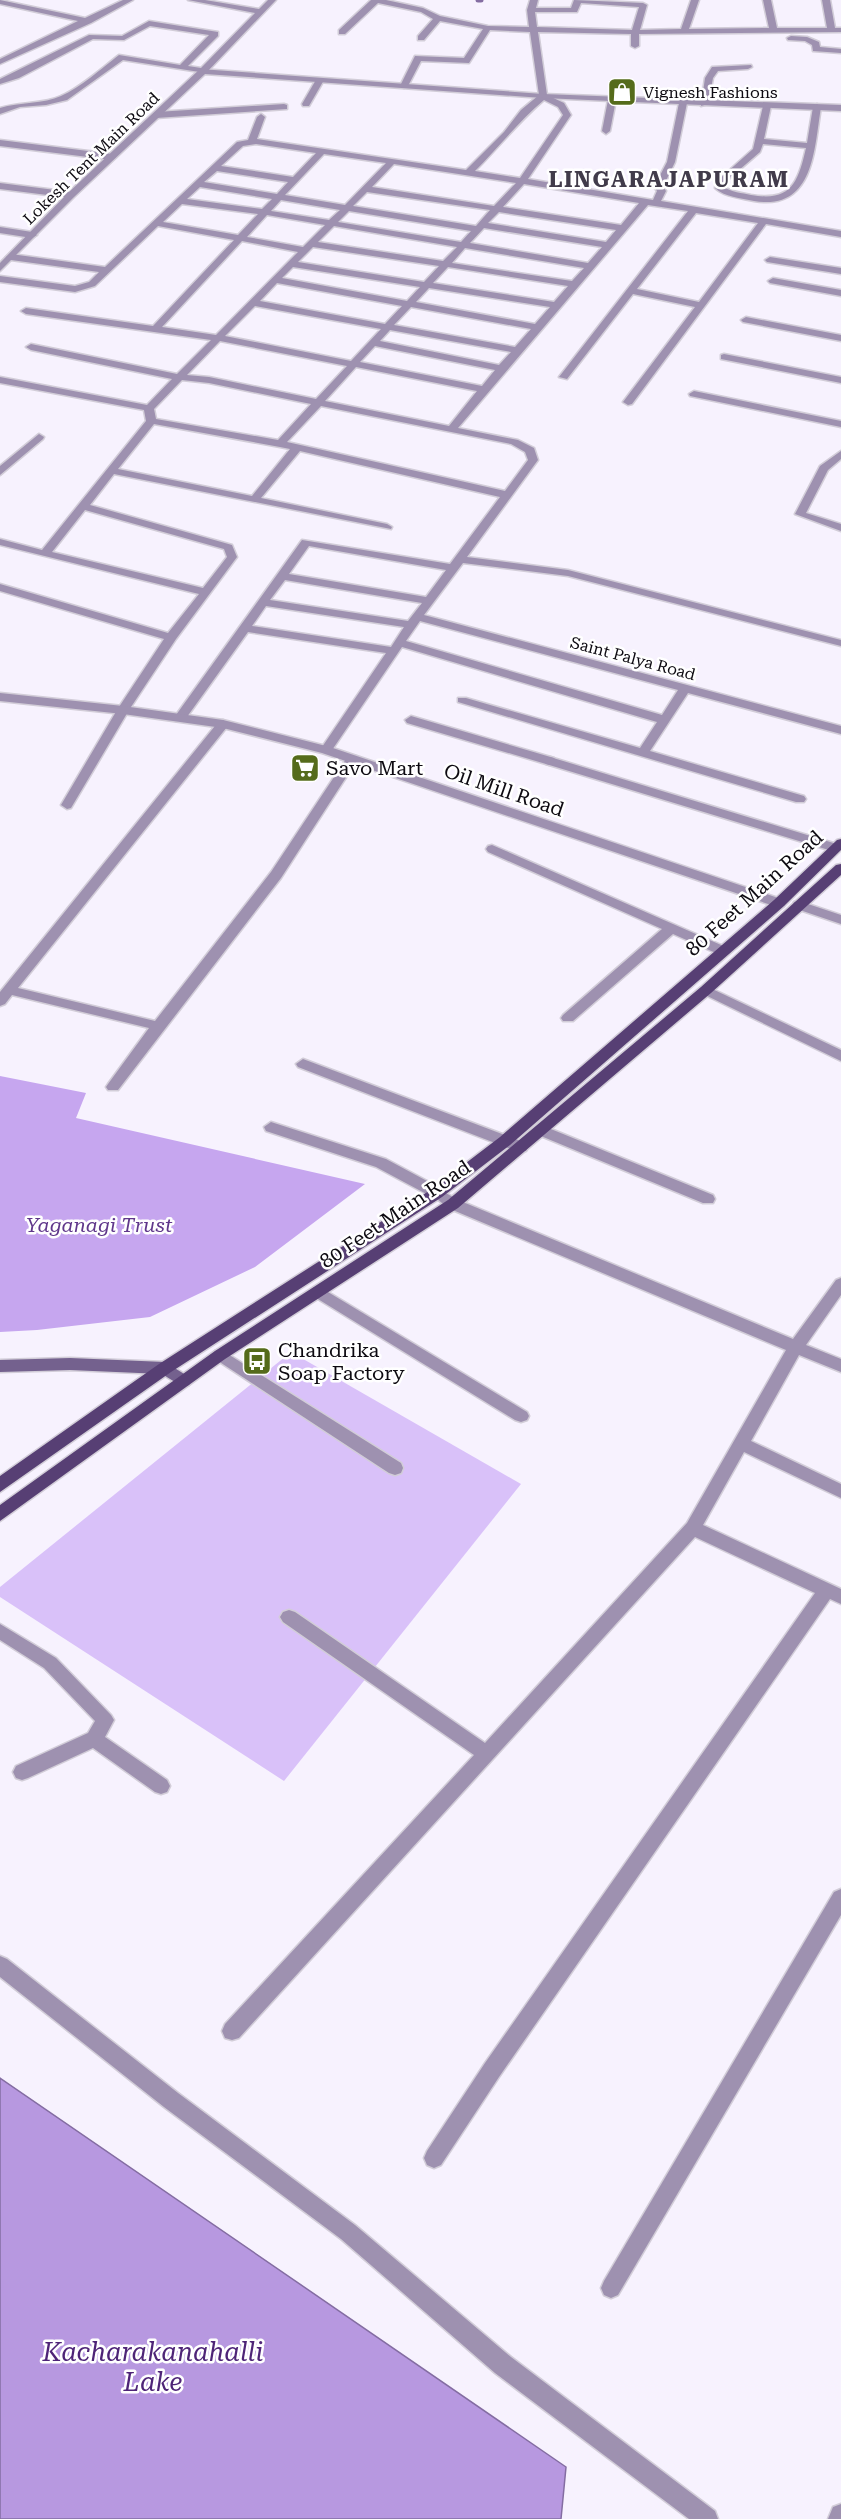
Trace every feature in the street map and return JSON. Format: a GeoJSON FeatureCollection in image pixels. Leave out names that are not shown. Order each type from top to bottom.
{"type":"FeatureCollection","features":[{"type":"Feature","properties":{"kind":"main road","name":"80 Feet Main Road"},"geometry":{"type":"LineString","coordinates":[[0,1485],[165,1368],[437,1193],[505,1142],[779,903],[838,846]]}},
{"type":"Feature","properties":{"kind":"main road","name":"80 Feet Main Road"},"geometry":{"type":"LineString","coordinates":[[0,1514],[220,1355],[453,1204],[706,990],[841,868]]}},
{"type":"Feature","properties":{"kind":"main road"},"geometry":{"type":"LineString","coordinates":[[0,1366],[70,1364],[165,1368],[183,1381]]}},
{"type":"Feature","properties":{"kind":"street"},"geometry":{"type":"LineString","coordinates":[[0,62],[129,0]]}},
{"type":"Feature","properties":{"kind":"street"},"geometry":{"type":"LineString","coordinates":[[192,0],[260,12]]}},
{"type":"Feature","properties":{"kind":"street","name":"Lokesh Tent Main Road"},"geometry":{"type":"LineString","coordinates":[[0,268],[72,195],[203,71],[272,0]]}},
{"type":"Feature","properties":{"kind":"street"},"geometry":{"type":"LineString","coordinates":[[342,32],[376,0],[423,10],[438,18],[488,28],[635,32],[841,30]]}},
{"type":"Feature","properties":{"kind":"street"},"geometry":{"type":"LineString","coordinates":[[423,10],[429,0]]}},
{"type":"Feature","properties":{"kind":"street"},"geometry":{"type":"LineString","coordinates":[[534,0],[531,10],[543,96]]}},
{"type":"Feature","properties":{"kind":"street"},"geometry":{"type":"LineString","coordinates":[[685,30],[695,0]]}},
{"type":"Feature","properties":{"kind":"street"},"geometry":{"type":"LineString","coordinates":[[767,0],[773,30]]}},
{"type":"Feature","properties":{"kind":"street"},"geometry":{"type":"LineString","coordinates":[[826,0],[831,29]]}},
{"type":"Feature","properties":{"kind":"street"},"geometry":{"type":"LineString","coordinates":[[531,10],[574,10],[578,1],[643,5],[635,32],[635,46]]}},
{"type":"Feature","properties":{"kind":"street"},"geometry":{"type":"LineString","coordinates":[[0,2],[88,21]]}},
{"type":"Feature","properties":{"kind":"street"},"geometry":{"type":"LineString","coordinates":[[421,38],[438,18]]}},
{"type":"Feature","properties":{"kind":"street"},"geometry":{"type":"LineString","coordinates":[[0,82],[26,72],[93,37],[123,38],[148,23],[215,34],[182,67]]}},
{"type":"Feature","properties":{"kind":"street"},"geometry":{"type":"LineString","coordinates":[[404,86],[418,58],[466,61],[488,28]]}},
{"type":"Feature","properties":{"kind":"street"},"geometry":{"type":"LineString","coordinates":[[785,30],[789,38],[812,41],[816,44],[816,49],[841,51]]}},
{"type":"Feature","properties":{"kind":"street"},"geometry":{"type":"LineString","coordinates":[[0,51],[17,54]]}},
{"type":"Feature","properties":{"kind":"street"},"geometry":{"type":"LineString","coordinates":[[0,111],[19,105],[46,103],[64,98],[122,57],[203,71],[543,96],[841,108]]}},
{"type":"Feature","properties":{"kind":"street"},"geometry":{"type":"LineString","coordinates":[[704,104],[709,78],[715,69],[748,67]]}},
{"type":"Feature","properties":{"kind":"street"},"geometry":{"type":"LineString","coordinates":[[306,104],[320,80]]}},
{"type":"Feature","properties":{"kind":"street"},"geometry":{"type":"LineString","coordinates":[[468,173],[507,134],[524,112],[543,96]]}},
{"type":"Feature","properties":{"kind":"street"},"geometry":{"type":"LineString","coordinates":[[280,444],[522,181],[567,115],[561,105],[543,96]]}},
{"type":"Feature","properties":{"kind":"street"},"geometry":{"type":"LineString","coordinates":[[606,131],[612,100]]}},
{"type":"Feature","properties":{"kind":"street"},"geometry":{"type":"LineString","coordinates":[[452,429],[623,228],[662,191],[658,187],[671,162],[683,103]]}},
{"type":"Feature","properties":{"kind":"street"},"geometry":{"type":"LineString","coordinates":[[767,106],[757,150],[720,182],[719,188],[738,205],[764,221],[841,234]]}},
{"type":"Feature","properties":{"kind":"street"},"geometry":{"type":"LineString","coordinates":[[156,115],[284,107]]}},
{"type":"Feature","properties":{"kind":"street"},"geometry":{"type":"LineString","coordinates":[[0,279],[75,289],[92,284],[240,144],[250,142],[323,150],[694,208],[738,205],[786,197],[793,192],[807,162],[817,107]]}},
{"type":"Feature","properties":{"kind":"street"},"geometry":{"type":"LineString","coordinates":[[250,142],[261,117]]}},
{"type":"Feature","properties":{"kind":"street"},"geometry":{"type":"LineString","coordinates":[[759,141],[810,146]]}},
{"type":"Feature","properties":{"kind":"street"},"geometry":{"type":"LineString","coordinates":[[0,143],[112,157]]}},
{"type":"Feature","properties":{"kind":"street"},"geometry":{"type":"LineString","coordinates":[[155,329],[323,150]]}},
{"type":"Feature","properties":{"kind":"street"},"geometry":{"type":"LineString","coordinates":[[149,408],[392,162]]}},
{"type":"Feature","properties":{"kind":"street"},"geometry":{"type":"LineString","coordinates":[[215,168],[294,180]]}},
{"type":"Feature","properties":{"kind":"street"},"geometry":{"type":"LineString","coordinates":[[198,184],[346,208],[608,245]]}},
{"type":"Feature","properties":{"kind":"street"},"geometry":{"type":"LineString","coordinates":[[0,186],[72,195]]}},
{"type":"Feature","properties":{"kind":"street"},"geometry":{"type":"LineString","coordinates":[[366,189],[623,228]]}},
{"type":"Feature","properties":{"kind":"street"},"geometry":{"type":"LineString","coordinates":[[180,201],[263,212],[591,266]]}},
{"type":"Feature","properties":{"kind":"street"},"geometry":{"type":"LineString","coordinates":[[564,377],[694,208]]}},
{"type":"Feature","properties":{"kind":"street"},"geometry":{"type":"LineString","coordinates":[[628,402],[764,221]]}},
{"type":"Feature","properties":{"kind":"street"},"geometry":{"type":"LineString","coordinates":[[156,224],[237,240],[447,265],[576,284]]}},
{"type":"Feature","properties":{"kind":"street"},"geometry":{"type":"LineString","coordinates":[[0,230],[33,235]]}},
{"type":"Feature","properties":{"kind":"street"},"geometry":{"type":"LineString","coordinates":[[11,257],[106,270]]}},
{"type":"Feature","properties":{"kind":"street"},"geometry":{"type":"LineString","coordinates":[[770,260],[841,271]]}},
{"type":"Feature","properties":{"kind":"street"},"geometry":{"type":"LineString","coordinates":[[292,264],[556,305]]}},
{"type":"Feature","properties":{"kind":"street"},"geometry":{"type":"LineString","coordinates":[[274,280],[538,327]]}},
{"type":"Feature","properties":{"kind":"street"},"geometry":{"type":"LineString","coordinates":[[773,281],[841,293]]}},
{"type":"Feature","properties":{"kind":"street"},"geometry":{"type":"LineString","coordinates":[[630,291],[701,304]]}},
{"type":"Feature","properties":{"kind":"street"},"geometry":{"type":"LineString","coordinates":[[253,303],[517,350]]}},
{"type":"Feature","properties":{"kind":"street"},"geometry":{"type":"LineString","coordinates":[[26,310],[218,338],[484,389]]}},
{"type":"Feature","properties":{"kind":"street"},"geometry":{"type":"LineString","coordinates":[[746,320],[841,338]]}},
{"type":"Feature","properties":{"kind":"street"},"geometry":{"type":"LineString","coordinates":[[373,343],[502,369]]}},
{"type":"Feature","properties":{"kind":"street"},"geometry":{"type":"LineString","coordinates":[[31,347],[452,429],[514,442],[530,450],[533,460],[414,621],[326,750]]}},
{"type":"Feature","properties":{"kind":"street"},"geometry":{"type":"LineString","coordinates":[[724,357],[841,380]]}},
{"type":"Feature","properties":{"kind":"street"},"geometry":{"type":"LineString","coordinates":[[0,380],[149,408]]}},
{"type":"Feature","properties":{"kind":"street"},"geometry":{"type":"LineString","coordinates":[[693,394],[841,424]]}},
{"type":"Feature","properties":{"kind":"street"},"geometry":{"type":"LineString","coordinates":[[45,554],[151,421],[149,408]]}},
{"type":"Feature","properties":{"kind":"street"},"geometry":{"type":"LineString","coordinates":[[151,421],[280,444],[507,495]]}},
{"type":"Feature","properties":{"kind":"street"},"geometry":{"type":"LineString","coordinates":[[0,472],[39,437]]}},
{"type":"Feature","properties":{"kind":"street"},"geometry":{"type":"LineString","coordinates":[[254,500],[297,448]]}},
{"type":"Feature","properties":{"kind":"street"},"geometry":{"type":"LineString","coordinates":[[841,454],[824,468],[800,514],[841,528]]}},
{"type":"Feature","properties":{"kind":"street"},"geometry":{"type":"LineString","coordinates":[[110,470],[387,527]]}},
{"type":"Feature","properties":{"kind":"street"},"geometry":{"type":"LineString","coordinates":[[67,805],[123,710],[171,637],[232,556],[228,547],[81,506]]}},
{"type":"Feature","properties":{"kind":"street"},"geometry":{"type":"LineString","coordinates":[[0,542],[206,592]]}},
{"type":"Feature","properties":{"kind":"street"},"geometry":{"type":"LineString","coordinates":[[180,718],[261,602],[306,543],[457,563],[568,573],[841,643]]}},
{"type":"Feature","properties":{"kind":"street"},"geometry":{"type":"LineString","coordinates":[[281,576],[429,601]]}},
{"type":"Feature","properties":{"kind":"street"},"geometry":{"type":"LineString","coordinates":[[0,586],[171,637]]}},
{"type":"Feature","properties":{"kind":"street","name":"Saint Palya Road"},"geometry":{"type":"LineString","coordinates":[[261,602],[414,621],[841,730]]}},
{"type":"Feature","properties":{"kind":"street"},"geometry":{"type":"LineString","coordinates":[[245,628],[396,647],[665,720]]}},
{"type":"Feature","properties":{"kind":"street"},"geometry":{"type":"LineString","coordinates":[[643,752],[686,689]]}},
{"type":"Feature","properties":{"kind":"street","name":"Oil Mill Road"},"geometry":{"type":"LineString","coordinates":[[0,697],[123,710],[223,724],[326,750],[779,903]]}},
{"type":"Feature","properties":{"kind":"street"},"geometry":{"type":"LineString","coordinates":[[462,700],[800,799]]}},
{"type":"Feature","properties":{"kind":"street"},"geometry":{"type":"LineString","coordinates":[[411,720],[838,846]]}},
{"type":"Feature","properties":{"kind":"street"},"geometry":{"type":"LineString","coordinates":[[158,1026],[4,995],[223,724]]}},
{"type":"Feature","properties":{"kind":"street"},"geometry":{"type":"LineString","coordinates":[[113,1087],[276,875],[352,759]]}},
{"type":"Feature","properties":{"kind":"street"},"geometry":{"type":"LineString","coordinates":[[492,849],[723,951]]}},
{"type":"Feature","properties":{"kind":"street"},"geometry":{"type":"LineString","coordinates":[[799,905],[841,920]]}},
{"type":"Feature","properties":{"kind":"street"},"geometry":{"type":"LineString","coordinates":[[568,1018],[672,928]]}},
{"type":"Feature","properties":{"kind":"street"},"geometry":{"type":"LineString","coordinates":[[706,990],[841,1056]]}},
{"type":"Feature","properties":{"kind":"street"},"geometry":{"type":"LineString","coordinates":[[303,1064],[521,1147]]}},
{"type":"Feature","properties":{"kind":"street"},"geometry":{"type":"LineString","coordinates":[[271,1127],[381,1163],[453,1204],[797,1345],[841,1366]]}},
{"type":"Feature","properties":{"kind":"street"},"geometry":{"type":"LineString","coordinates":[[541,1130],[708,1199]]}},
{"type":"Feature","properties":{"kind":"street"},"geometry":{"type":"LineString","coordinates":[[232,2031],[693,1528],[797,1345],[841,1284]]}},
{"type":"Feature","properties":{"kind":"street"},"geometry":{"type":"LineString","coordinates":[[318,1292],[521,1416]]}},
{"type":"Feature","properties":{"kind":"street"},"geometry":{"type":"LineString","coordinates":[[220,1355],[395,1468]]}},
{"type":"Feature","properties":{"kind":"street"},"geometry":{"type":"LineString","coordinates":[[742,1444],[841,1491]]}},
{"type":"Feature","properties":{"kind":"street"},"geometry":{"type":"LineString","coordinates":[[434,2158],[492,2070],[834,1594],[693,1528]]}},
{"type":"Feature","properties":{"kind":"street"},"geometry":{"type":"LineString","coordinates":[[289,1617],[487,1754]]}},
{"type":"Feature","properties":{"kind":"street"},"geometry":{"type":"LineString","coordinates":[[0,1631],[50,1663],[105,1720],[94,1739],[22,1772]]}},
{"type":"Feature","properties":{"kind":"street"},"geometry":{"type":"LineString","coordinates":[[94,1739],[161,1786]]}},
{"type":"Feature","properties":{"kind":"street"},"geometry":{"type":"LineString","coordinates":[[611,2288],[841,1898]]}},
{"type":"Feature","properties":{"kind":"street"},"geometry":{"type":"LineString","coordinates":[[0,1965],[171,2100],[348,2232],[502,2365],[707,2519]]}},
{"type":"Feature","properties":{"kind":"shaded area"},"geometry":{"type":"Polygon","coordinates":[[[291,1352],[521,1484],[284,1781],[0,1597],[0,1587],[291,1352]]]}},
{"type":"Feature","properties":{"kind":"green space","name":"Yaganagi Trust"},"geometry":{"type":"Polygon","coordinates":[[[0,1076],[86,1093],[76,1118],[365,1184],[255,1267],[150,1317],[0,1332],[0,1076]]]}},
{"type":"Feature","properties":{"kind":"water","name":"Kacharakanahalli Lake"},"geometry":{"type":"Polygon","coordinates":[[[0,2078],[566,2467],[561,2519],[0,2519],[0,2078]]]}},
{"type":"Feature","properties":{"kind":"place","name":"Vignesh Fashions"},"geometry":{"type":"Point","coordinates":[622,92]}},
{"type":"Feature","properties":{"kind":"place","name":"Savo Mart"},"geometry":{"type":"Point","coordinates":[305,768]}},
{"type":"Feature","properties":{"kind":"place","name":"Chandrika Soap Factory"},"geometry":{"type":"Point","coordinates":[257,1361]}},
{"type":"Feature","properties":{"kind":"district","name":"LINGARAJAPURAM"},"geometry":{"type":"Point","coordinates":[669,179]}}]}
